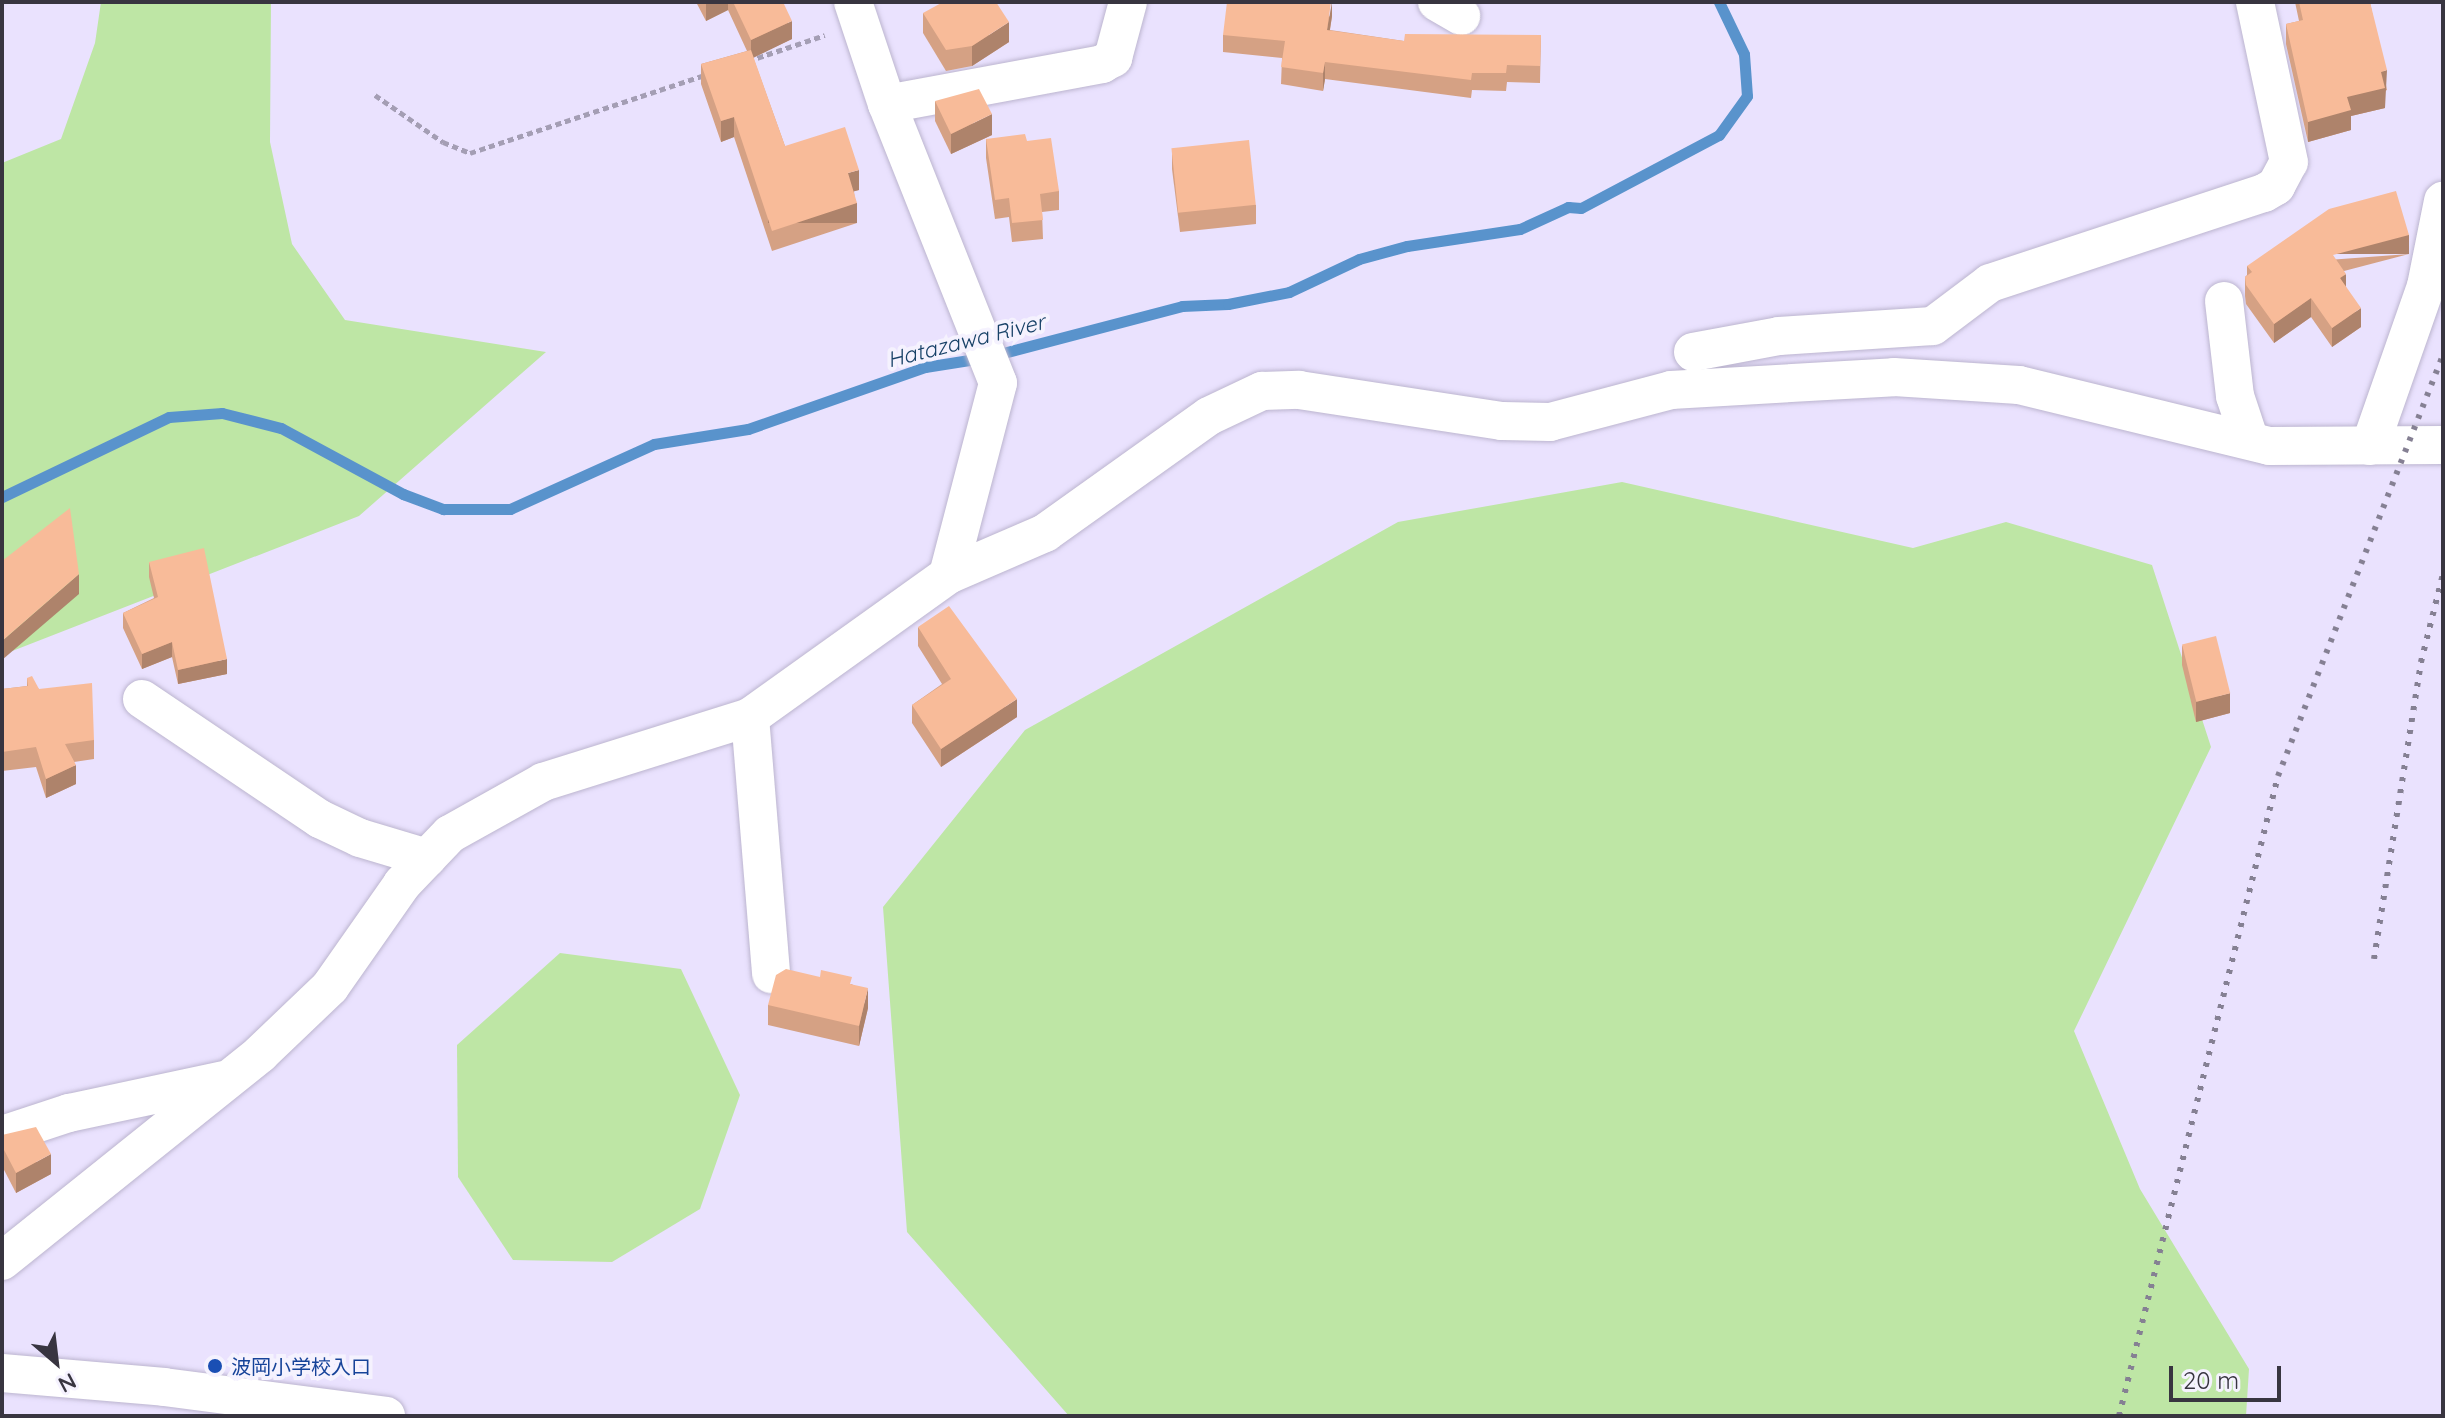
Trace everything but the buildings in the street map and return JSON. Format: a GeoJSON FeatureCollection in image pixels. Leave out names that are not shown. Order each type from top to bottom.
{"type":"FeatureCollection","features":[{"type":"Feature","properties":{"kind":"street"},"geometry":{"type":"LineString","coordinates":[[887,104],[1102,64],[1113,58],[1128,2]]}},
{"type":"Feature","properties":{"kind":"street"},"geometry":{"type":"LineString","coordinates":[[1693,352],[1779,336],[1933,326],[1990,283],[2264,193],[2276,186],[2289,162],[2255,2]]}},
{"type":"Feature","properties":{"kind":"street"},"geometry":{"type":"LineString","coordinates":[[857,13],[887,104],[958,290],[998,383],[948,575]]}},
{"type":"Feature","properties":{"kind":"street"},"geometry":{"type":"LineString","coordinates":[[2370,446],[2426,286],[2443,201]]}},
{"type":"Feature","properties":{"kind":"street"},"geometry":{"type":"LineString","coordinates":[[2224,301],[2235,396],[2249,438]]}},
{"type":"Feature","properties":{"kind":"street"},"geometry":{"type":"LineString","coordinates":[[2,1261],[231,1079],[330,987],[427,858],[450,834],[543,782],[750,717],[948,575],[1045,533],[1209,416],[1262,391],[1299,390],[1502,421],[1550,422],[1671,390],[1894,377],[2019,385],[2249,438],[2269,446],[2443,445]]}},
{"type":"Feature","properties":{"kind":"street"},"geometry":{"type":"LineString","coordinates":[[142,699],[320,819],[360,838],[427,858]]}},
{"type":"Feature","properties":{"kind":"street"},"geometry":{"type":"LineString","coordinates":[[750,717],[771,974]]}},
{"type":"Feature","properties":{"kind":"street"},"geometry":{"type":"LineString","coordinates":[[2,1135],[69,1113],[231,1079]]}},
{"type":"Feature","properties":{"kind":"street"},"geometry":{"type":"LineString","coordinates":[[2,1373],[169,1401],[386,1416]]}},
{"type":"Feature","properties":{"kind":"path"},"geometry":{"type":"LineString","coordinates":[[740,63],[857,13]]}},
{"type":"Feature","properties":{"kind":"path"},"geometry":{"type":"LineString","coordinates":[[375,95],[443,142],[470,153],[710,73]]}},
{"type":"Feature","properties":{"kind":"green space"},"geometry":{"type":"Polygon","coordinates":[[[101,2],[271,2],[270,142],[292,244],[345,320],[546,352],[359,516],[2,655],[2,163],[61,139],[95,43],[101,2]]]}},
{"type":"Feature","properties":{"kind":"green space"},"geometry":{"type":"Polygon","coordinates":[[[1622,482],[1913,548],[2006,522],[2152,565],[2211,747],[2074,1031],[2140,1189],[2249,1369],[2246,1416],[1069,1416],[907,1232],[883,907],[1025,730],[1398,522],[1622,482]]]}},
{"type":"Feature","properties":{"kind":"green space"},"geometry":{"type":"Polygon","coordinates":[[[560,953],[681,969],[740,1095],[700,1209],[612,1262],[513,1260],[458,1177],[457,1045],[560,953]]]}},
{"type":"Feature","properties":{"kind":"waterway","name":"Hatazawa River"},"geometry":{"type":"LineString","coordinates":[[2,497],[169,417],[222,413],[281,428],[403,494],[443,509],[510,509],[654,444],[748,429],[925,367],[988,357],[1182,306],[1228,304],[1289,292],[1359,259],[1407,246],[1520,229],[1568,207],[1581,208],[1719,135],[1747,96],[1744,54],[1719,2]]}},
{"type":"Feature","properties":{"kind":"railway"},"geometry":{"type":"LineString","coordinates":[[2119,1416],[2278,776],[2443,356]]}},
{"type":"Feature","properties":{"kind":"railway"},"geometry":{"type":"LineString","coordinates":[[2374,959],[2421,662],[2443,574]]}},
{"type":"Feature","properties":{"kind":"place","name":"波岡小学校入口"},"geometry":{"type":"Point","coordinates":[215,1366]}}]}
